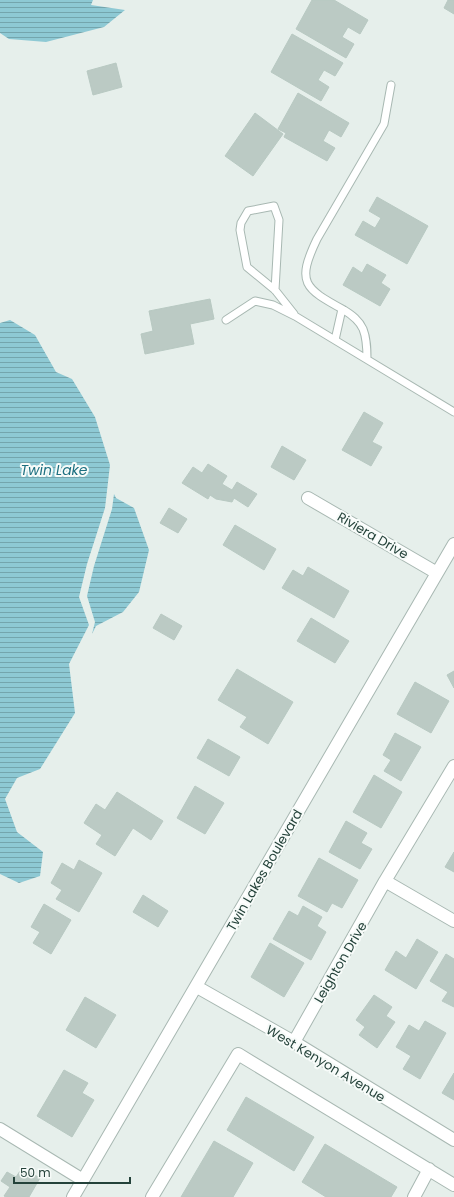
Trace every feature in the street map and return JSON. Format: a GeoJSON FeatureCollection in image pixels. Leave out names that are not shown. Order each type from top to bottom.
{"type":"FeatureCollection","features":[{"type":"Feature","properties":{"kind":"street","name":"Riviera Drive"},"geometry":{"type":"LineString","coordinates":[[308,498],[438,573]]}},
{"type":"Feature","properties":{"kind":"street","name":"Twin Lakes Boulevard"},"geometry":{"type":"LineString","coordinates":[[73,1197],[197,987],[454,544]]}},
{"type":"Feature","properties":{"kind":"street","name":"Leighton Drive"},"geometry":{"type":"LineString","coordinates":[[294,1042],[385,882],[454,766]]}},
{"type":"Feature","properties":{"kind":"street"},"geometry":{"type":"LineString","coordinates":[[385,882],[454,921]]}},
{"type":"Feature","properties":{"kind":"street","name":"West Kenyon Avenue"},"geometry":{"type":"LineString","coordinates":[[197,987],[294,1042],[454,1140]]}},
{"type":"Feature","properties":{"kind":"street"},"geometry":{"type":"LineString","coordinates":[[152,1197],[238,1054],[454,1185]]}},
{"type":"Feature","properties":{"kind":"street"},"geometry":{"type":"LineString","coordinates":[[0,1130],[83,1180]]}},
{"type":"Feature","properties":{"kind":"street"},"geometry":{"type":"LineString","coordinates":[[414,1197],[429,1170]]}},
{"type":"Feature","properties":{"kind":"lane"},"geometry":{"type":"LineString","coordinates":[[367,359],[367,340],[363,328],[354,316],[311,291],[305,277],[308,259],[317,239],[384,124],[391,85]]}},
{"type":"Feature","properties":{"kind":"lane"},"geometry":{"type":"LineString","coordinates":[[275,290],[279,220],[274,206],[248,211],[241,223],[240,230],[247,267],[275,290],[295,316]]}},
{"type":"Feature","properties":{"kind":"lane"},"geometry":{"type":"LineString","coordinates":[[226,320],[255,301],[273,305],[295,316],[454,412]]}},
{"type":"Feature","properties":{"kind":"lane"},"geometry":{"type":"LineString","coordinates":[[335,340],[342,309]]}},
{"type":"Feature","properties":{"kind":"water"},"geometry":{"type":"Polygon","coordinates":[[[0,0],[93,0],[91,5],[125,10],[104,27],[46,42],[9,39],[0,33],[0,0]]]}},
{"type":"Feature","properties":{"kind":"water","name":"Twin Lake"},"geometry":{"type":"Polygon","coordinates":[[[10,320],[35,335],[56,372],[72,379],[95,417],[110,465],[105,508],[87,564],[79,597],[89,625],[69,664],[75,713],[40,769],[17,778],[5,799],[17,832],[43,852],[40,876],[19,883],[0,874],[0,323],[10,320]]]}},
{"type":"Feature","properties":{"kind":"water"},"geometry":{"type":"Polygon","coordinates":[[[114,494],[116,498],[134,508],[149,550],[139,592],[123,612],[96,626],[92,634],[95,622],[87,596],[94,566],[112,509],[114,494]]]}},
{"type":"Feature","properties":{"kind":"building"},"geometry":{"type":"Polygon","coordinates":[[[312,0],[334,0],[368,20],[360,34],[348,27],[342,37],[354,44],[346,58],[296,29],[312,0]]]}},
{"type":"Feature","properties":{"kind":"building"},"geometry":{"type":"Polygon","coordinates":[[[448,0],[454,0],[454,14],[444,8],[448,0]]]}},
{"type":"Feature","properties":{"kind":"building"},"geometry":{"type":"Polygon","coordinates":[[[292,34],[343,63],[335,76],[324,70],[318,80],[329,87],[321,101],[271,72],[292,34]]]}},
{"type":"Feature","properties":{"kind":"building"},"geometry":{"type":"Polygon","coordinates":[[[116,63],[122,87],[93,95],[87,71],[116,63]]]}},
{"type":"Feature","properties":{"kind":"building"},"geometry":{"type":"Polygon","coordinates":[[[298,93],[349,123],[341,137],[329,130],[323,141],[335,148],[327,161],[284,137],[286,133],[278,129],[298,93]]]}},
{"type":"Feature","properties":{"kind":"building"},"geometry":{"type":"Polygon","coordinates":[[[255,113],[283,134],[253,176],[225,156],[255,113]]]}},
{"type":"Feature","properties":{"kind":"building"},"geometry":{"type":"Polygon","coordinates":[[[377,197],[428,226],[407,264],[355,235],[363,221],[375,228],[381,218],[369,211],[377,197]]]}},
{"type":"Feature","properties":{"kind":"building"},"geometry":{"type":"Polygon","coordinates":[[[367,264],[386,275],[381,283],[390,289],[380,306],[343,285],[353,267],[362,273],[367,264]]]}},
{"type":"Feature","properties":{"kind":"building"},"geometry":{"type":"Polygon","coordinates":[[[210,299],[214,319],[190,324],[194,344],[145,354],[141,334],[153,331],[149,311],[210,299]]]}},
{"type":"Feature","properties":{"kind":"building"},"geometry":{"type":"Polygon","coordinates":[[[364,412],[383,423],[372,442],[382,447],[371,466],[342,450],[364,412]]]}},
{"type":"Feature","properties":{"kind":"building"},"geometry":{"type":"Polygon","coordinates":[[[282,446],[306,460],[294,480],[271,467],[282,446]]]}},
{"type":"Feature","properties":{"kind":"building"},"geometry":{"type":"Polygon","coordinates":[[[208,464],[227,476],[222,484],[232,490],[237,482],[257,494],[248,507],[234,498],[232,502],[216,499],[210,495],[208,499],[182,483],[193,467],[202,473],[208,464]]]}},
{"type":"Feature","properties":{"kind":"building"},"geometry":{"type":"Polygon","coordinates":[[[169,508],[187,519],[178,533],[160,523],[169,508]]]}},
{"type":"Feature","properties":{"kind":"building"},"geometry":{"type":"Polygon","coordinates":[[[235,525],[276,549],[264,570],[223,545],[235,525]]]}},
{"type":"Feature","properties":{"kind":"building"},"geometry":{"type":"Polygon","coordinates":[[[308,567],[349,591],[334,618],[282,588],[293,570],[303,576],[308,567]]]}},
{"type":"Feature","properties":{"kind":"building"},"geometry":{"type":"Polygon","coordinates":[[[161,614],[182,626],[174,640],[153,628],[161,614]]]}},
{"type":"Feature","properties":{"kind":"building"},"geometry":{"type":"Polygon","coordinates":[[[311,618],[349,641],[335,663],[297,641],[311,618]]]}},
{"type":"Feature","properties":{"kind":"building"},"geometry":{"type":"Polygon","coordinates":[[[237,669],[293,702],[268,744],[240,727],[247,717],[218,700],[237,669]]]}},
{"type":"Feature","properties":{"kind":"building"},"geometry":{"type":"Polygon","coordinates":[[[454,671],[454,688],[447,675],[454,671]]]}},
{"type":"Feature","properties":{"kind":"building"},"geometry":{"type":"Polygon","coordinates":[[[415,682],[449,701],[431,733],[397,714],[415,682]]]}},
{"type":"Feature","properties":{"kind":"building"},"geometry":{"type":"Polygon","coordinates":[[[395,733],[421,747],[401,781],[384,771],[391,760],[383,755],[395,733]]]}},
{"type":"Feature","properties":{"kind":"building"},"geometry":{"type":"Polygon","coordinates":[[[208,739],[240,757],[229,776],[197,758],[208,739]]]}},
{"type":"Feature","properties":{"kind":"building"},"geometry":{"type":"Polygon","coordinates":[[[374,775],[402,792],[381,828],[353,812],[374,775]]]}},
{"type":"Feature","properties":{"kind":"building"},"geometry":{"type":"Polygon","coordinates":[[[195,786],[224,803],[205,834],[177,818],[195,786]]]}},
{"type":"Feature","properties":{"kind":"building"},"geometry":{"type":"Polygon","coordinates":[[[117,792],[163,821],[151,840],[133,828],[115,856],[96,844],[102,835],[84,823],[96,804],[105,810],[117,792]]]}},
{"type":"Feature","properties":{"kind":"building"},"geometry":{"type":"Polygon","coordinates":[[[346,821],[367,833],[361,843],[372,849],[360,869],[329,852],[346,821]]]}},
{"type":"Feature","properties":{"kind":"building"},"geometry":{"type":"Polygon","coordinates":[[[454,852],[454,872],[445,867],[454,852]]]}},
{"type":"Feature","properties":{"kind":"building"},"geometry":{"type":"Polygon","coordinates":[[[319,858],[358,880],[342,908],[332,903],[327,912],[298,896],[319,858]]]}},
{"type":"Feature","properties":{"kind":"building"},"geometry":{"type":"Polygon","coordinates":[[[79,860],[102,873],[79,912],[56,899],[62,890],[51,883],[62,863],[74,870],[79,860]]]}},
{"type":"Feature","properties":{"kind":"building"},"geometry":{"type":"Polygon","coordinates":[[[143,895],[168,911],[158,927],[133,912],[143,895]]]}},
{"type":"Feature","properties":{"kind":"building"},"geometry":{"type":"Polygon","coordinates":[[[44,904],[71,920],[51,954],[33,943],[40,932],[31,927],[44,904]]]}},
{"type":"Feature","properties":{"kind":"building"},"geometry":{"type":"Polygon","coordinates":[[[303,906],[322,917],[317,926],[326,932],[311,960],[273,939],[289,911],[298,916],[303,906]]]}},
{"type":"Feature","properties":{"kind":"building"},"geometry":{"type":"Polygon","coordinates":[[[417,939],[438,952],[416,989],[385,970],[396,951],[406,958],[417,939]]]}},
{"type":"Feature","properties":{"kind":"building"},"geometry":{"type":"Polygon","coordinates":[[[270,943],[304,963],[284,997],[251,977],[270,943]]]}},
{"type":"Feature","properties":{"kind":"building"},"geometry":{"type":"Polygon","coordinates":[[[446,954],[454,959],[454,1007],[442,1001],[448,992],[430,981],[446,954]]]}},
{"type":"Feature","properties":{"kind":"building"},"geometry":{"type":"Polygon","coordinates":[[[374,995],[392,1007],[386,1016],[395,1022],[377,1048],[359,1035],[365,1027],[356,1020],[374,995]]]}},
{"type":"Feature","properties":{"kind":"building"},"geometry":{"type":"Polygon","coordinates":[[[85,997],[116,1015],[96,1048],[66,1030],[85,997]]]}},
{"type":"Feature","properties":{"kind":"building"},"geometry":{"type":"Polygon","coordinates":[[[425,1021],[446,1033],[420,1079],[403,1069],[411,1056],[396,1047],[409,1025],[419,1031],[425,1021]]]}},
{"type":"Feature","properties":{"kind":"building"},"geometry":{"type":"Polygon","coordinates":[[[64,1070],[88,1083],[82,1093],[94,1100],[72,1137],[37,1116],[64,1070]]]}},
{"type":"Feature","properties":{"kind":"building"},"geometry":{"type":"Polygon","coordinates":[[[454,1073],[454,1100],[442,1093],[454,1073]]]}},
{"type":"Feature","properties":{"kind":"building"},"geometry":{"type":"Polygon","coordinates":[[[246,1097],[314,1137],[294,1171],[227,1130],[246,1097]]]}},
{"type":"Feature","properties":{"kind":"building"},"geometry":{"type":"Polygon","coordinates":[[[214,1141],[253,1163],[233,1197],[181,1197],[214,1141]]]}},
{"type":"Feature","properties":{"kind":"building"},"geometry":{"type":"Polygon","coordinates":[[[325,1144],[397,1187],[391,1197],[326,1197],[302,1182],[325,1144]]]}},
{"type":"Feature","properties":{"kind":"building"},"geometry":{"type":"Polygon","coordinates":[[[22,1168],[40,1178],[29,1197],[4,1196],[10,1187],[1,1181],[7,1172],[16,1177],[22,1168]]]}}]}
